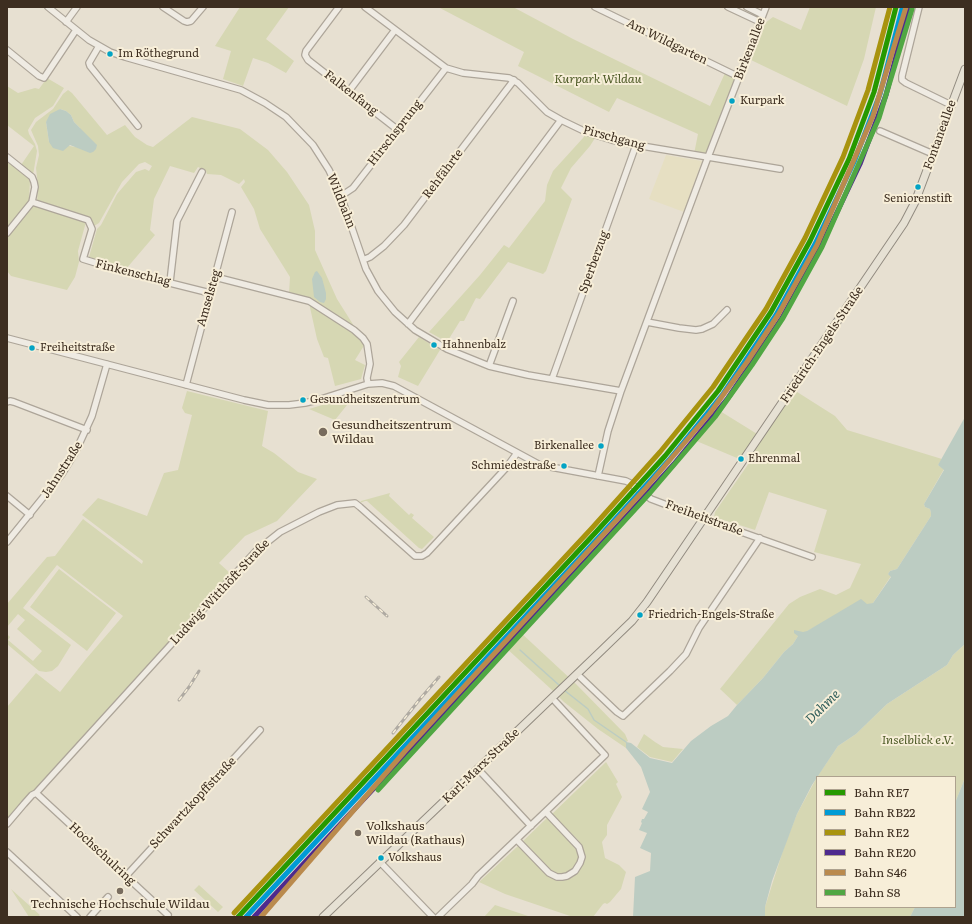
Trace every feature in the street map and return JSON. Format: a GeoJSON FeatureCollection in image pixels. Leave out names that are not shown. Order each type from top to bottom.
{"type":"FeatureCollection","features":[{"type":"Feature","properties":{"kind":"main road","name":"Fontaneallee"},"geometry":{"type":"LineString","coordinates":[[904,223],[915,202],[965,69]]}},
{"type":"Feature","properties":{"kind":"main road","name":"Friedrich-Engels-Straße"},"geometry":{"type":"LineString","coordinates":[[575,676],[629,623],[644,606],[904,223]]}},
{"type":"Feature","properties":{"kind":"main road","name":"Karl-Marx-Straße"},"geometry":{"type":"LineString","coordinates":[[323,917],[575,676]]}},
{"type":"Feature","properties":{"kind":"street","name":"Wildbahn"},"geometry":{"type":"LineString","coordinates":[[48,7],[76,30],[99,46],[125,57],[235,88],[265,103],[286,117],[313,145],[329,170],[341,196],[370,277],[383,298],[408,324],[442,346],[490,366],[621,391]]}},
{"type":"Feature","properties":{"kind":"street"},"geometry":{"type":"LineString","coordinates":[[66,22],[77,7]]}},
{"type":"Feature","properties":{"kind":"street"},"geometry":{"type":"LineString","coordinates":[[163,7],[184,21],[188,22],[192,21],[203,7]]}},
{"type":"Feature","properties":{"kind":"street","name":"Falkenfang"},"geometry":{"type":"LineString","coordinates":[[339,7],[306,51],[305,55],[308,60],[398,130]]}},
{"type":"Feature","properties":{"kind":"street"},"geometry":{"type":"LineString","coordinates":[[364,7],[446,68],[463,73],[504,77],[514,80]]}},
{"type":"Feature","properties":{"kind":"street","name":"Am Wildgarten"},"geometry":{"type":"LineString","coordinates":[[595,7],[739,77]]}},
{"type":"Feature","properties":{"kind":"street"},"geometry":{"type":"LineString","coordinates":[[728,7],[760,22]]}},
{"type":"Feature","properties":{"kind":"street"},"geometry":{"type":"LineString","coordinates":[[748,7],[763,15]]}},
{"type":"Feature","properties":{"kind":"street","name":"Birkenallee"},"geometry":{"type":"LineString","coordinates":[[598,476],[608,431],[621,391],[708,157],[766,7]]}},
{"type":"Feature","properties":{"kind":"street"},"geometry":{"type":"LineString","coordinates":[[919,7],[902,80],[951,105]]}},
{"type":"Feature","properties":{"kind":"street"},"geometry":{"type":"LineString","coordinates":[[7,50],[39,76],[44,78],[76,30]]}},
{"type":"Feature","properties":{"kind":"street"},"geometry":{"type":"LineString","coordinates":[[349,91],[395,30]]}},
{"type":"Feature","properties":{"kind":"street"},"geometry":{"type":"LineString","coordinates":[[99,46],[89,63],[90,66],[138,126]]}},
{"type":"Feature","properties":{"kind":"street","name":"Hirschsprung"},"geometry":{"type":"LineString","coordinates":[[341,196],[353,188],[446,68]]}},
{"type":"Feature","properties":{"kind":"street","name":"Pirschgang"},"geometry":{"type":"LineString","coordinates":[[514,80],[547,112],[586,132],[636,146],[780,169]]}},
{"type":"Feature","properties":{"kind":"street","name":"Rehfährte"},"geometry":{"type":"LineString","coordinates":[[363,260],[370,257],[384,246],[404,225],[514,80]]}},
{"type":"Feature","properties":{"kind":"street"},"geometry":{"type":"LineString","coordinates":[[408,324],[561,120]]}},
{"type":"Feature","properties":{"kind":"street"},"geometry":{"type":"LineString","coordinates":[[880,131],[933,154]]}},
{"type":"Feature","properties":{"kind":"street","name":"Sperberzug"},"geometry":{"type":"LineString","coordinates":[[552,379],[636,146]]}},
{"type":"Feature","properties":{"kind":"street"},"geometry":{"type":"LineString","coordinates":[[7,157],[32,177],[35,187],[32,202],[7,233]]}},
{"type":"Feature","properties":{"kind":"street"},"geometry":{"type":"LineString","coordinates":[[170,282],[177,221],[202,172]]}},
{"type":"Feature","properties":{"kind":"street","name":"Finkenschlag"},"geometry":{"type":"LineString","coordinates":[[32,202],[88,220],[92,229],[83,260],[210,292]]}},
{"type":"Feature","properties":{"kind":"street","name":"Amselsteg"},"geometry":{"type":"LineString","coordinates":[[186,385],[232,212]]}},
{"type":"Feature","properties":{"kind":"street"},"geometry":{"type":"LineString","coordinates":[[215,277],[309,301],[354,330],[367,344],[370,364],[368,384]]}},
{"type":"Feature","properties":{"kind":"street"},"geometry":{"type":"LineString","coordinates":[[490,366],[513,301]]}},
{"type":"Feature","properties":{"kind":"street"},"geometry":{"type":"LineString","coordinates":[[647,322],[696,330],[713,324],[727,310]]}},
{"type":"Feature","properties":{"kind":"street","name":"Freiheitstraße"},"geometry":{"type":"LineString","coordinates":[[7,338],[248,401],[279,405],[319,400],[368,384],[382,384],[397,387],[540,465],[630,482],[651,499],[812,557]]}},
{"type":"Feature","properties":{"kind":"street","name":"Jahnstraße"},"geometry":{"type":"LineString","coordinates":[[7,542],[62,474],[76,453],[87,430],[107,364]]}},
{"type":"Feature","properties":{"kind":"street"},"geometry":{"type":"LineString","coordinates":[[7,402],[14,402],[87,430]]}},
{"type":"Feature","properties":{"kind":"street","name":"Ludwig-Witthöft-Straße"},"geometry":{"type":"LineString","coordinates":[[36,794],[256,551],[280,532],[319,512],[338,505],[355,504],[415,556],[422,556],[427,553],[506,468],[517,453]]}},
{"type":"Feature","properties":{"kind":"street"},"geometry":{"type":"LineString","coordinates":[[7,496],[30,515]]}},
{"type":"Feature","properties":{"kind":"street"},"geometry":{"type":"LineString","coordinates":[[575,676],[623,716],[686,654],[699,628],[760,538]]}},
{"type":"Feature","properties":{"kind":"street"},"geometry":{"type":"LineString","coordinates":[[438,917],[472,884],[478,876],[605,755],[554,697]]}},
{"type":"Feature","properties":{"kind":"street","name":"Schwartzkopffstraße"},"geometry":{"type":"LineString","coordinates":[[126,876],[260,730]]}},
{"type":"Feature","properties":{"kind":"street"},"geometry":{"type":"LineString","coordinates":[[478,769],[531,826]]}},
{"type":"Feature","properties":{"kind":"street"},"geometry":{"type":"LineString","coordinates":[[7,824],[31,801],[36,794]]}},
{"type":"Feature","properties":{"kind":"street","name":"Hochschulring"},"geometry":{"type":"LineString","coordinates":[[36,794],[168,915]]}},
{"type":"Feature","properties":{"kind":"street"},"geometry":{"type":"LineString","coordinates":[[517,840],[549,873],[557,877],[562,877],[575,871],[582,857],[579,847],[546,812]]}},
{"type":"Feature","properties":{"kind":"street"},"geometry":{"type":"LineString","coordinates":[[7,852],[77,917]]}},
{"type":"Feature","properties":{"kind":"street"},"geometry":{"type":"LineString","coordinates":[[380,862],[433,917]]}},
{"type":"Feature","properties":{"kind":"street"},"geometry":{"type":"LineString","coordinates":[[90,917],[108,897]]}},
{"type":"Feature","properties":{"kind":"shaded area"},"geometry":{"type":"Polygon","coordinates":[[[666,155],[702,161],[684,212],[649,199],[666,155]]]}},
{"type":"Feature","properties":{"kind":"green space"},"geometry":{"type":"Polygon","coordinates":[[[240,7],[289,7],[266,39],[294,61],[286,73],[268,63],[253,58],[243,86],[223,79],[231,51],[215,46],[240,7]]]}},
{"type":"Feature","properties":{"kind":"green space","name":"Kurpark Wildau"},"geometry":{"type":"Polygon","coordinates":[[[438,7],[513,7],[573,39],[710,106],[725,73],[737,79],[707,156],[694,154],[698,134],[617,98],[609,112],[518,66],[524,52],[438,7]]]}},
{"type":"Feature","properties":{"kind":"green space"},"geometry":{"type":"Polygon","coordinates":[[[810,7],[876,7],[864,59],[847,106],[751,60],[765,23],[773,17],[801,30],[810,7]]]}},
{"type":"Feature","properties":{"kind":"green space"},"geometry":{"type":"Polygon","coordinates":[[[47,78],[64,88],[53,106],[35,118],[28,130],[37,151],[33,175],[21,165],[34,146],[7,125],[7,86],[18,93],[35,88],[39,89],[47,78]]]}},
{"type":"Feature","properties":{"kind":"green space"},"geometry":{"type":"Polygon","coordinates":[[[68,90],[72,93],[107,135],[125,125],[135,137],[153,147],[192,117],[240,129],[268,150],[287,172],[309,205],[315,231],[315,250],[337,299],[354,326],[351,326],[325,310],[289,294],[290,277],[260,229],[254,209],[241,187],[245,182],[244,179],[239,184],[221,175],[207,174],[206,171],[198,167],[194,173],[170,166],[154,199],[150,230],[155,235],[126,269],[89,257],[97,229],[101,225],[117,194],[136,172],[145,169],[149,171],[152,166],[145,162],[139,164],[122,182],[99,223],[94,226],[88,217],[37,202],[38,186],[36,168],[39,155],[38,146],[31,130],[36,122],[53,109],[63,94],[68,90]],[[60,109],[46,122],[49,142],[75,147],[80,128],[74,122],[71,115],[60,109]]]}},
{"type":"Feature","properties":{"kind":"green space"},"geometry":{"type":"Polygon","coordinates":[[[585,135],[595,138],[571,168],[561,188],[572,199],[546,271],[543,274],[508,262],[480,299],[476,298],[464,321],[460,321],[447,342],[429,332],[480,275],[504,245],[509,248],[545,201],[547,185],[553,171],[585,135]]]}},
{"type":"Feature","properties":{"kind":"green space"},"geometry":{"type":"Polygon","coordinates":[[[7,161],[30,180],[29,202],[34,206],[86,222],[78,251],[79,262],[75,277],[67,290],[11,276],[7,271],[7,161]]]}},
{"type":"Feature","properties":{"kind":"green space"},"geometry":{"type":"Polygon","coordinates":[[[309,303],[359,336],[365,344],[355,360],[365,365],[361,379],[335,386],[328,358],[324,357],[317,339],[309,303]]]}},
{"type":"Feature","properties":{"kind":"green space"},"geometry":{"type":"Polygon","coordinates":[[[419,337],[440,350],[418,386],[398,377],[401,366],[399,362],[419,337]]]}},
{"type":"Feature","properties":{"kind":"green space"},"geometry":{"type":"Polygon","coordinates":[[[794,390],[835,416],[847,430],[942,459],[938,465],[944,469],[924,504],[925,507],[930,509],[931,516],[897,569],[890,571],[888,574],[891,576],[873,603],[828,620],[798,636],[793,644],[784,652],[763,678],[737,705],[720,689],[789,604],[800,597],[820,589],[836,595],[850,588],[861,564],[814,552],[827,510],[769,492],[755,530],[714,517],[715,512],[749,463],[694,440],[720,411],[762,437],[794,390]]]}},
{"type":"Feature","properties":{"kind":"green space"},"geometry":{"type":"Polygon","coordinates":[[[187,391],[268,411],[262,446],[274,453],[298,472],[317,479],[277,521],[245,536],[219,563],[231,574],[7,820],[7,707],[36,673],[60,692],[123,616],[57,565],[23,608],[71,645],[58,666],[52,671],[46,672],[39,671],[7,644],[7,634],[10,637],[8,640],[33,661],[42,651],[17,629],[25,620],[18,614],[7,627],[7,604],[47,557],[55,556],[83,519],[142,564],[143,561],[82,515],[98,498],[147,516],[164,473],[178,470],[192,415],[185,413],[182,408],[187,391]]]}},
{"type":"Feature","properties":{"kind":"green space"},"geometry":{"type":"Polygon","coordinates":[[[355,395],[335,420],[309,409],[355,395]]]}},
{"type":"Feature","properties":{"kind":"green space"},"geometry":{"type":"Polygon","coordinates":[[[390,493],[389,496],[409,515],[411,513],[414,515],[412,518],[434,537],[422,549],[419,548],[367,501],[360,503],[361,501],[390,493]]]}},
{"type":"Feature","properties":{"kind":"green space"},"geometry":{"type":"Polygon","coordinates":[[[59,569],[116,613],[87,651],[30,607],[59,569]]]}},
{"type":"Feature","properties":{"kind":"green space"},"geometry":{"type":"Polygon","coordinates":[[[519,631],[576,684],[625,734],[628,741],[626,742],[626,748],[598,729],[564,702],[505,647],[519,631]]]}},
{"type":"Feature","properties":{"kind":"green space","name":"Inselblick e.V."},"geometry":{"type":"Polygon","coordinates":[[[965,644],[965,778],[956,800],[956,776],[818,776],[838,746],[856,734],[887,704],[947,665],[953,655],[965,644]]]}},
{"type":"Feature","properties":{"kind":"green space"},"geometry":{"type":"Polygon","coordinates":[[[644,734],[663,747],[683,749],[672,762],[650,757],[637,747],[644,734]]]}},
{"type":"Feature","properties":{"kind":"green space"},"geometry":{"type":"Polygon","coordinates":[[[606,762],[618,782],[616,784],[622,797],[607,825],[607,835],[602,842],[605,858],[619,865],[626,872],[621,889],[610,902],[603,904],[593,917],[573,917],[505,894],[479,882],[518,846],[548,876],[558,881],[573,877],[580,869],[584,860],[583,849],[578,840],[552,814],[606,762]]]}},
{"type":"Feature","properties":{"kind":"green space"},"geometry":{"type":"Polygon","coordinates":[[[816,779],[816,908],[914,908],[910,917],[765,917],[765,907],[785,844],[797,814],[816,779]]]}},
{"type":"Feature","properties":{"kind":"green space"},"geometry":{"type":"Polygon","coordinates":[[[548,817],[576,846],[580,855],[576,868],[564,875],[551,873],[522,842],[548,817]]]}},
{"type":"Feature","properties":{"kind":"green space"},"geometry":{"type":"Polygon","coordinates":[[[199,885],[223,907],[218,912],[194,890],[199,885]]]}},
{"type":"Feature","properties":{"kind":"green space"},"geometry":{"type":"Polygon","coordinates":[[[11,889],[40,915],[38,917],[29,917],[11,889]]]}},
{"type":"Feature","properties":{"kind":"green space"},"geometry":{"type":"Polygon","coordinates":[[[495,905],[531,917],[484,917],[495,905]]]}},
{"type":"Feature","properties":{"kind":"water"},"geometry":{"type":"Polygon","coordinates":[[[60,109],[71,115],[74,122],[97,145],[93,152],[90,153],[70,145],[63,151],[53,148],[49,142],[46,122],[50,114],[60,109]]]}},
{"type":"Feature","properties":{"kind":"water"},"geometry":{"type":"Polygon","coordinates":[[[317,271],[322,278],[326,293],[324,303],[320,302],[314,297],[312,279],[317,271]]]}},
{"type":"Feature","properties":{"kind":"water","name":"Dahme"},"geometry":{"type":"Polygon","coordinates":[[[965,417],[965,644],[953,655],[947,665],[887,704],[856,734],[838,746],[818,776],[816,776],[816,779],[797,814],[772,881],[765,907],[765,917],[633,917],[635,877],[650,871],[651,853],[640,848],[647,833],[639,830],[642,819],[644,819],[648,812],[642,809],[650,792],[641,767],[626,748],[626,742],[631,743],[650,758],[672,763],[691,741],[711,726],[728,716],[763,678],[784,652],[793,644],[798,636],[794,633],[794,630],[803,632],[807,631],[861,599],[867,604],[873,603],[891,577],[888,574],[890,571],[897,569],[931,516],[930,509],[925,507],[924,504],[944,470],[938,465],[965,417]]]}},
{"type":"Feature","properties":{"kind":"water"},"geometry":{"type":"Polygon","coordinates":[[[965,778],[965,917],[910,917],[914,908],[956,908],[956,800],[965,778]]]}},
{"type":"Feature","properties":{"kind":"waterway"},"geometry":{"type":"LineString","coordinates":[[520,650],[560,686]]}},
{"type":"Feature","properties":{"kind":"waterway"},"geometry":{"type":"LineString","coordinates":[[564,690],[588,709],[594,720],[626,742]]}},
{"type":"Feature","properties":{"kind":"railway"},"geometry":{"type":"LineString","coordinates":[[366,597],[387,616]]}},
{"type":"Feature","properties":{"kind":"railway"},"geometry":{"type":"LineString","coordinates":[[179,700],[199,671]]}},
{"type":"Feature","properties":{"kind":"railway"},"geometry":{"type":"LineString","coordinates":[[393,733],[439,677]]}},
{"type":"Feature","properties":{"kind":"rail line","name":"RE2"},"geometry":{"type":"LineString","coordinates":[[234,913],[592,528],[660,452],[713,387],[766,309],[805,238],[843,157],[868,90],[890,7]]}},
{"type":"Feature","properties":{"kind":"rail line","name":"RE7"},"geometry":{"type":"LineString","coordinates":[[238,917],[596,532],[665,456],[718,391],[771,312],[810,241],[849,159],[874,92],[896,7]]}},
{"type":"Feature","properties":{"kind":"rail line","name":"S46"},"geometry":{"type":"LineString","coordinates":[[261,917],[406,750],[645,489],[710,413],[747,362],[778,315],[817,245],[873,116],[906,7]]}},
{"type":"Feature","properties":{"kind":"rail line","name":"RB22"},"geometry":{"type":"LineString","coordinates":[[246,917],[600,536],[669,460],[723,394],[776,315],[815,244],[854,162],[880,94],[902,9]]}},
{"type":"Feature","properties":{"kind":"rail line","name":"S8"},"geometry":{"type":"LineString","coordinates":[[378,790],[650,493],[715,417],[752,365],[783,318],[822,247],[879,118],[912,9]]}},
{"type":"Feature","properties":{"kind":"rail line","name":"RE20"},"geometry":{"type":"LineString","coordinates":[[254,917],[605,540],[674,464],[728,398],[782,318],[821,246],[860,164],[886,95],[908,10]]}},
{"type":"Feature","properties":{"kind":"place","name":"Im Röthegrund"},"geometry":{"type":"Point","coordinates":[110,54]}},
{"type":"Feature","properties":{"kind":"place","name":"Kurpark"},"geometry":{"type":"Point","coordinates":[732,101]}},
{"type":"Feature","properties":{"kind":"place","name":"Seniorenstift"},"geometry":{"type":"Point","coordinates":[918,187]}},
{"type":"Feature","properties":{"kind":"place","name":"Hahnenbalz"},"geometry":{"type":"Point","coordinates":[434,345]}},
{"type":"Feature","properties":{"kind":"place","name":"Freiheitstraße"},"geometry":{"type":"Point","coordinates":[32,348]}},
{"type":"Feature","properties":{"kind":"place","name":"Gesundheitszentrum"},"geometry":{"type":"Point","coordinates":[303,400]}},
{"type":"Feature","properties":{"kind":"place","name":"Gesundheitszentrum Wildau"},"geometry":{"type":"Point","coordinates":[323,432]}},
{"type":"Feature","properties":{"kind":"place","name":"Birkenallee"},"geometry":{"type":"Point","coordinates":[601,446]}},
{"type":"Feature","properties":{"kind":"place","name":"Ehrenmal"},"geometry":{"type":"Point","coordinates":[741,459]}},
{"type":"Feature","properties":{"kind":"place","name":"Schmiedestraße"},"geometry":{"type":"Point","coordinates":[564,466]}},
{"type":"Feature","properties":{"kind":"place","name":"Friedrich-Engels-Straße"},"geometry":{"type":"Point","coordinates":[640,615]}},
{"type":"Feature","properties":{"kind":"place","name":"Volkshaus Wildau (Rathaus)"},"geometry":{"type":"Point","coordinates":[358,833]}},
{"type":"Feature","properties":{"kind":"place","name":"Volkshaus"},"geometry":{"type":"Point","coordinates":[381,858]}},
{"type":"Feature","properties":{"kind":"place","name":"Technische Hochschule Wildau"},"geometry":{"type":"Point","coordinates":[120,891]}}]}
